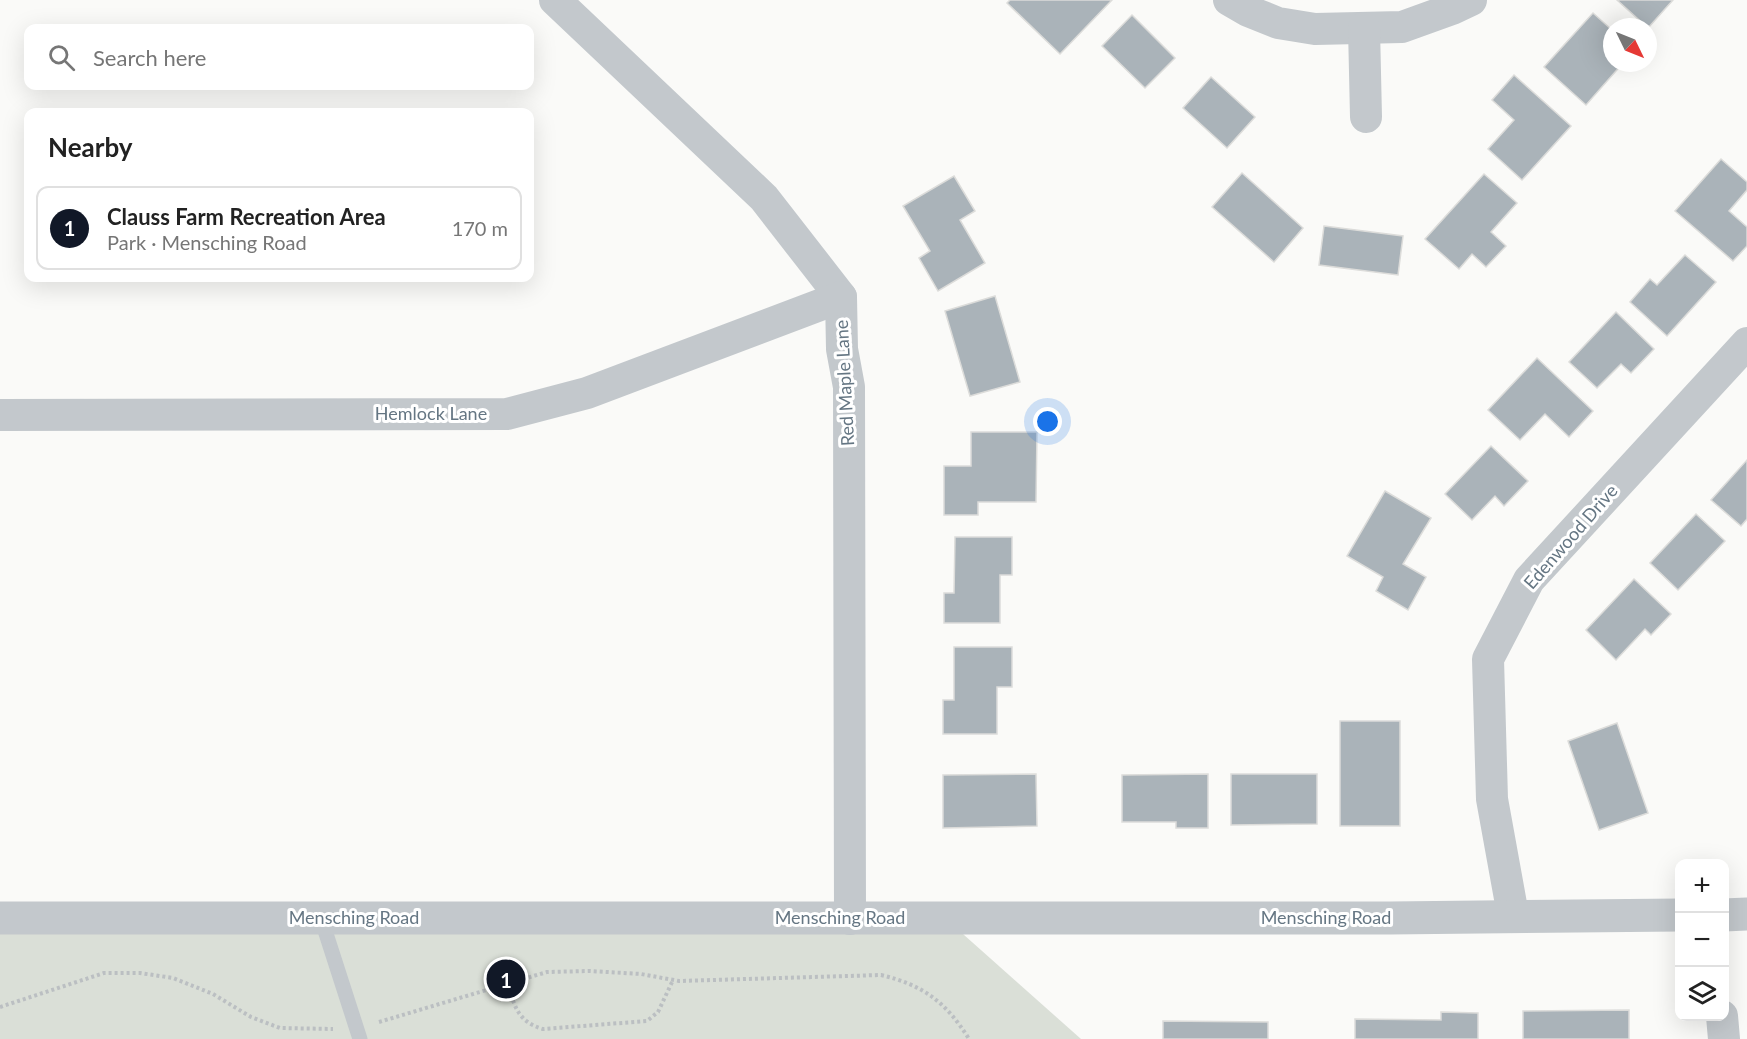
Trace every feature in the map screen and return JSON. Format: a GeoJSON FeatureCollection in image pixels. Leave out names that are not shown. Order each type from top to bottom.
{"type":"FeatureCollection","features":[{"type":"Feature","properties":{"kind":"street","name":"Red Maple Lane"},"geometry":{"type":"LineString","coordinates":[[555,0],[764,198],[841,297],[842,349],[849,387],[850,918]]}},
{"type":"Feature","properties":{"kind":"street"},"geometry":{"type":"LineString","coordinates":[[1229,0],[1248,11],[1278,23],[1315,29],[1402,27],[1471,0]]}},
{"type":"Feature","properties":{"kind":"street"},"geometry":{"type":"LineString","coordinates":[[1354,28],[1366,117]]}},
{"type":"Feature","properties":{"kind":"street","name":"Hemlock Lane"},"geometry":{"type":"LineString","coordinates":[[0,415],[507,414],[587,393],[841,297]]}},
{"type":"Feature","properties":{"kind":"street","name":"Edenwood Drive"},"geometry":{"type":"LineString","coordinates":[[1513,915],[1492,799],[1488,659],[1529,580],[1747,343]]}},
{"type":"Feature","properties":{"kind":"street"},"geometry":{"type":"LineString","coordinates":[[1729,915],[1747,914]]}},
{"type":"Feature","properties":{"kind":"street","name":"Mensching Road"},"geometry":{"type":"LineString","coordinates":[[0,918],[1390,918],[1675,915]]}},
{"type":"Feature","properties":{"kind":"street"},"geometry":{"type":"LineString","coordinates":[[1722,1021],[1724,1039]]}},
{"type":"Feature","properties":{"kind":"lane"},"geometry":{"type":"LineString","coordinates":[[321,918],[358,1033]]}},
{"type":"Feature","properties":{"kind":"path"},"geometry":{"type":"LineString","coordinates":[[0,1007],[104,973],[140,973],[173,978],[213,994],[251,1017],[280,1028],[358,1033],[374,1024],[547,972],[641,974],[673,980],[755,980],[881,975],[904,980],[933,996],[955,1017],[969,1039]]}},
{"type":"Feature","properties":{"kind":"path"},"geometry":{"type":"LineString","coordinates":[[508,983],[514,1008],[523,1019],[543,1029],[647,1021],[658,1012],[673,980]]}},
{"type":"Feature","properties":{"kind":"shaded area"},"geometry":{"type":"Polygon","coordinates":[[[0,911],[945,918],[1081,1039],[0,1039],[0,911]]]}},
{"type":"Feature","properties":{"kind":"building"},"geometry":{"type":"Polygon","coordinates":[[[1010,0],[1112,0],[1060,54],[1007,3],[1010,0]]]}},
{"type":"Feature","properties":{"kind":"building"},"geometry":{"type":"Polygon","coordinates":[[[1617,0],[1673,0],[1657,18],[1637,18],[1617,0]]]}},
{"type":"Feature","properties":{"kind":"building"},"geometry":{"type":"Polygon","coordinates":[[[1593,13],[1603,22],[1603,72],[1615,72],[1586,105],[1544,67],[1593,13]]]}},
{"type":"Feature","properties":{"kind":"building"},"geometry":{"type":"Polygon","coordinates":[[[1132,15],[1175,58],[1145,88],[1102,46],[1132,15]]]}},
{"type":"Feature","properties":{"kind":"building"},"geometry":{"type":"Polygon","coordinates":[[[1514,75],[1571,126],[1522,180],[1488,149],[1514,120],[1492,100],[1514,75]]]}},
{"type":"Feature","properties":{"kind":"building"},"geometry":{"type":"Polygon","coordinates":[[[1211,77],[1255,117],[1227,148],[1183,108],[1211,77]]]}},
{"type":"Feature","properties":{"kind":"building"},"geometry":{"type":"Polygon","coordinates":[[[1721,159],[1747,182],[1747,190],[1729,211],[1747,227],[1747,246],[1733,261],[1675,211],[1721,159]]]}},
{"type":"Feature","properties":{"kind":"building"},"geometry":{"type":"Polygon","coordinates":[[[1242,173],[1303,228],[1274,262],[1212,207],[1242,173]]]}},
{"type":"Feature","properties":{"kind":"building"},"geometry":{"type":"Polygon","coordinates":[[[1484,174],[1517,203],[1491,232],[1506,246],[1486,267],[1472,254],[1459,269],[1425,239],[1484,174]]]}},
{"type":"Feature","properties":{"kind":"building"},"geometry":{"type":"Polygon","coordinates":[[[954,176],[975,211],[960,220],[985,263],[938,291],[919,258],[930,251],[903,206],[954,176]]]}},
{"type":"Feature","properties":{"kind":"building"},"geometry":{"type":"Polygon","coordinates":[[[1324,226],[1403,236],[1398,275],[1319,265],[1324,226]]]}},
{"type":"Feature","properties":{"kind":"building"},"geometry":{"type":"Polygon","coordinates":[[[1685,255],[1716,282],[1667,336],[1630,302],[1650,279],[1657,285],[1685,255]]]}},
{"type":"Feature","properties":{"kind":"building"},"geometry":{"type":"Polygon","coordinates":[[[995,296],[1020,382],[970,396],[945,311],[995,296]]]}},
{"type":"Feature","properties":{"kind":"building"},"geometry":{"type":"Polygon","coordinates":[[[1616,312],[1654,349],[1631,373],[1621,364],[1597,388],[1569,362],[1616,312]]]}},
{"type":"Feature","properties":{"kind":"building"},"geometry":{"type":"Polygon","coordinates":[[[1537,358],[1593,411],[1569,437],[1545,414],[1520,440],[1488,410],[1537,358]]]}},
{"type":"Feature","properties":{"kind":"building"},"geometry":{"type":"Polygon","coordinates":[[[971,432],[1037,432],[1036,502],[978,502],[978,515],[944,515],[944,466],[971,466],[971,432]]]}},
{"type":"Feature","properties":{"kind":"building"},"geometry":{"type":"Polygon","coordinates":[[[1491,446],[1528,481],[1504,506],[1495,496],[1472,520],[1445,494],[1491,446]]]}},
{"type":"Feature","properties":{"kind":"building"},"geometry":{"type":"Polygon","coordinates":[[[1747,460],[1747,519],[1741,526],[1711,500],[1747,460]]]}},
{"type":"Feature","properties":{"kind":"building"},"geometry":{"type":"Polygon","coordinates":[[[1385,491],[1431,518],[1403,564],[1426,577],[1408,610],[1376,591],[1383,577],[1347,556],[1385,491]]]}},
{"type":"Feature","properties":{"kind":"building"},"geometry":{"type":"Polygon","coordinates":[[[1696,514],[1725,541],[1678,590],[1650,563],[1696,514]]]}},
{"type":"Feature","properties":{"kind":"building"},"geometry":{"type":"Polygon","coordinates":[[[955,537],[1012,537],[1012,575],[1000,575],[1000,623],[944,623],[944,593],[954,593],[955,537]]]}},
{"type":"Feature","properties":{"kind":"building"},"geometry":{"type":"Polygon","coordinates":[[[1634,579],[1671,614],[1651,635],[1645,629],[1616,660],[1586,630],[1634,579]]]}},
{"type":"Feature","properties":{"kind":"building"},"geometry":{"type":"Polygon","coordinates":[[[954,647],[1012,647],[1012,687],[997,687],[997,734],[943,734],[943,700],[954,700],[954,647]]]}},
{"type":"Feature","properties":{"kind":"building"},"geometry":{"type":"Polygon","coordinates":[[[1340,721],[1400,721],[1400,826],[1340,826],[1340,721]]]}},
{"type":"Feature","properties":{"kind":"building"},"geometry":{"type":"Polygon","coordinates":[[[1617,723],[1648,813],[1599,830],[1568,741],[1617,723]]]}},
{"type":"Feature","properties":{"kind":"building"},"geometry":{"type":"Polygon","coordinates":[[[1036,774],[1037,826],[943,828],[943,775],[1036,774]]]}},
{"type":"Feature","properties":{"kind":"building"},"geometry":{"type":"Polygon","coordinates":[[[1208,774],[1208,828],[1176,828],[1176,822],[1122,822],[1122,775],[1208,774]]]}},
{"type":"Feature","properties":{"kind":"building"},"geometry":{"type":"Polygon","coordinates":[[[1231,774],[1317,774],[1317,824],[1231,825],[1231,774]]]}},
{"type":"Feature","properties":{"kind":"building"},"geometry":{"type":"Polygon","coordinates":[[[1629,1010],[1629,1039],[1523,1039],[1523,1011],[1629,1010]]]}},
{"type":"Feature","properties":{"kind":"building"},"geometry":{"type":"Polygon","coordinates":[[[1441,1012],[1478,1013],[1478,1039],[1355,1039],[1355,1019],[1441,1020],[1441,1012]]]}},
{"type":"Feature","properties":{"kind":"building"},"geometry":{"type":"Polygon","coordinates":[[[1163,1021],[1268,1022],[1268,1039],[1163,1039],[1163,1021]]]}},
{"type":"Feature","properties":{"kind":"place","name":"Clauss Farm Recreation Area"},"geometry":{"type":"Point","coordinates":[506,979]}}]}
